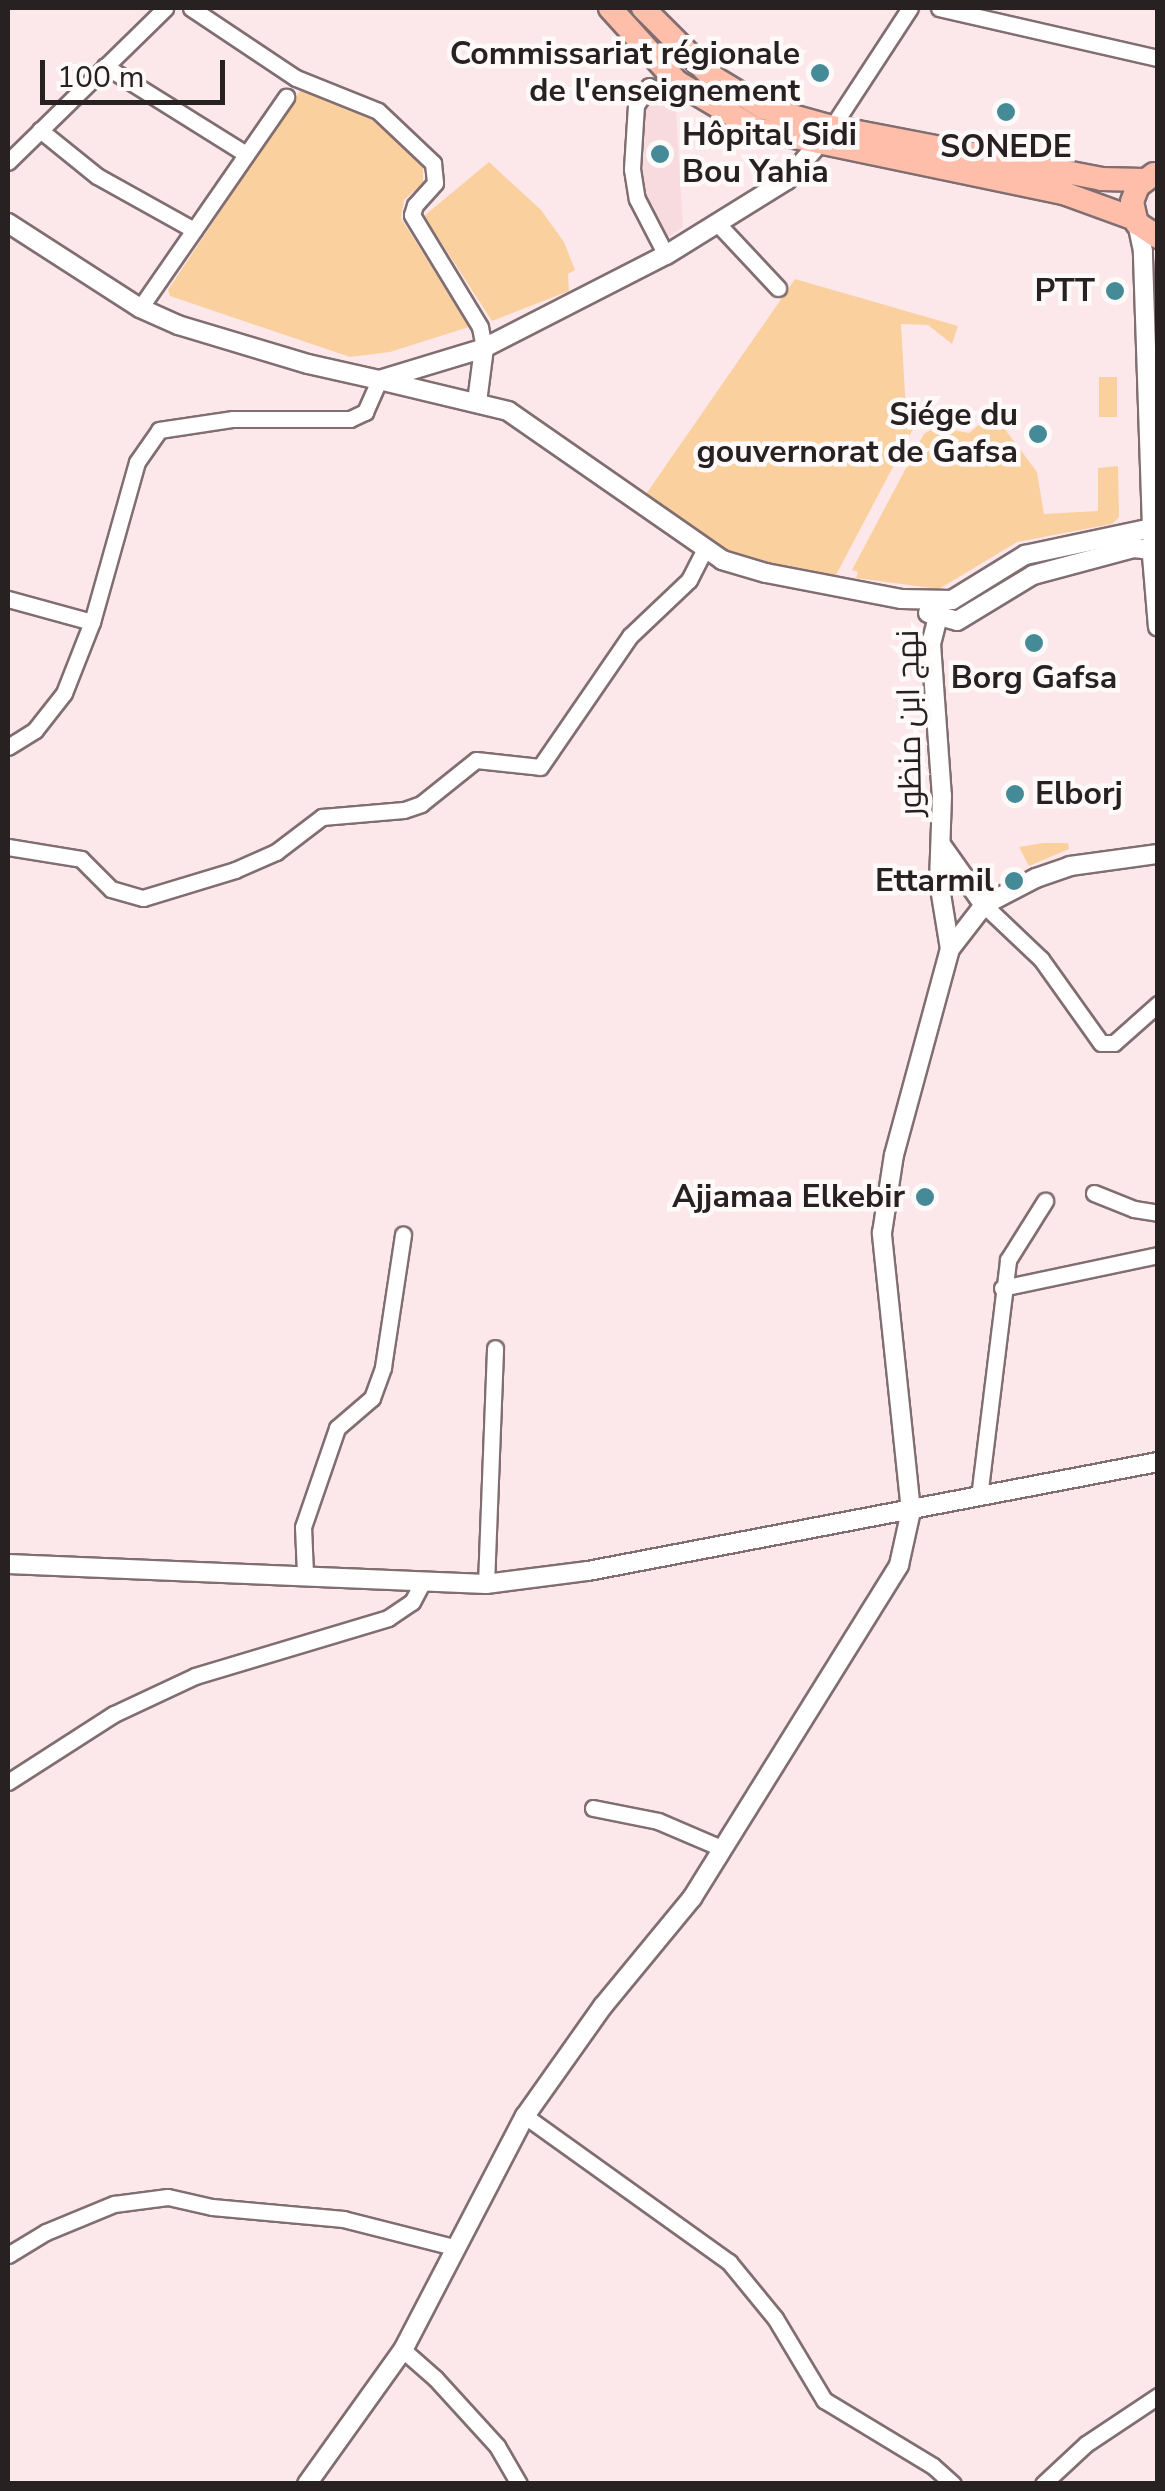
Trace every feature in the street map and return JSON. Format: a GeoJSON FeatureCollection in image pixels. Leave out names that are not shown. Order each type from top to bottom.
{"type":"FeatureCollection","features":[{"type":"Feature","properties":{"kind":"main road"},"geometry":{"type":"LineString","coordinates":[[610,8],[677,82],[756,129],[1101,178],[1152,175]]}},
{"type":"Feature","properties":{"kind":"main road"},"geometry":{"type":"LineString","coordinates":[[643,8],[696,64],[732,91],[826,136],[1066,194],[1136,221],[1158,237]]}},
{"type":"Feature","properties":{"kind":"main road"},"geometry":{"type":"LineString","coordinates":[[1136,221],[1132,202],[1152,175]]}},
{"type":"Feature","properties":{"kind":"street"},"geometry":{"type":"LineString","coordinates":[[8,162],[165,8]]}},
{"type":"Feature","properties":{"kind":"street"},"geometry":{"type":"LineString","coordinates":[[191,8],[296,78],[378,111],[433,163],[435,182],[414,205],[412,216],[480,326],[484,348],[477,402]]}},
{"type":"Feature","properties":{"kind":"street"},"geometry":{"type":"LineString","coordinates":[[379,380],[484,348],[720,226],[787,180],[826,136],[910,8]]}},
{"type":"Feature","properties":{"kind":"street"},"geometry":{"type":"LineString","coordinates":[[939,8],[1158,58]]}},
{"type":"Feature","properties":{"kind":"street"},"geometry":{"type":"LineString","coordinates":[[106,66],[246,154]]}},
{"type":"Feature","properties":{"kind":"street"},"geometry":{"type":"LineString","coordinates":[[649,86],[636,105],[632,169],[638,199],[666,255]]}},
{"type":"Feature","properties":{"kind":"street"},"geometry":{"type":"LineString","coordinates":[[140,308],[286,97]]}},
{"type":"Feature","properties":{"kind":"street"},"geometry":{"type":"LineString","coordinates":[[40,130],[97,176],[194,230]]}},
{"type":"Feature","properties":{"kind":"street"},"geometry":{"type":"LineString","coordinates":[[1136,221],[1143,251],[1153,389],[1158,627]]}},
{"type":"Feature","properties":{"kind":"street"},"geometry":{"type":"LineString","coordinates":[[8,223],[140,308],[308,364],[477,402],[533,425],[704,551],[766,574],[902,599],[939,609],[957,621],[1018,582],[1056,567],[1134,548],[1156,550]]}},
{"type":"Feature","properties":{"kind":"street"},"geometry":{"type":"LineString","coordinates":[[720,226],[778,288]]}},
{"type":"Feature","properties":{"kind":"street"},"geometry":{"type":"LineString","coordinates":[[8,747],[48,717],[64,693],[92,622],[136,462],[159,430],[234,419],[350,419],[366,412],[379,380]]}},
{"type":"Feature","properties":{"kind":"street"},"geometry":{"type":"LineString","coordinates":[[939,609],[1025,555],[1155,526]]}},
{"type":"Feature","properties":{"kind":"street"},"geometry":{"type":"LineString","coordinates":[[8,847],[81,859],[120,894],[143,898],[235,870],[276,852],[322,818],[404,810],[422,804],[476,760],[540,767],[630,636],[689,580],[704,551]]}},
{"type":"Feature","properties":{"kind":"street"},"geometry":{"type":"LineString","coordinates":[[8,599],[92,622]]}},
{"type":"Feature","properties":{"kind":"street","name":"نهج ابن منظور"},"geometry":{"type":"LineString","coordinates":[[939,609],[931,644],[940,738],[940,882],[950,949]]}},
{"type":"Feature","properties":{"kind":"street","name":"نهج ابن منظور"},"geometry":{"type":"LineString","coordinates":[[942,846],[984,905]]}},
{"type":"Feature","properties":{"kind":"street"},"geometry":{"type":"LineString","coordinates":[[307,2484],[403,2350],[525,2116],[603,2006],[692,1898],[892,1580],[908,1541],[912,1511],[882,1232],[894,1154],[950,949],[984,905],[1070,866],[1158,854]]}},
{"type":"Feature","properties":{"kind":"street"},"geometry":{"type":"LineString","coordinates":[[984,905],[1041,959],[1101,1043],[1114,1042],[1158,1004]]}},
{"type":"Feature","properties":{"kind":"street"},"geometry":{"type":"LineString","coordinates":[[1094,1193],[1134,1209],[1158,1213]]}},
{"type":"Feature","properties":{"kind":"street"},"geometry":{"type":"LineString","coordinates":[[979,1498],[1002,1288],[1012,1249],[1045,1201]]}},
{"type":"Feature","properties":{"kind":"street"},"geometry":{"type":"LineString","coordinates":[[305,1574],[303,1528],[336,1428],[372,1398],[383,1367],[404,1235]]}},
{"type":"Feature","properties":{"kind":"street"},"geometry":{"type":"LineString","coordinates":[[1002,1288],[1158,1256]]}},
{"type":"Feature","properties":{"kind":"street"},"geometry":{"type":"LineString","coordinates":[[486,1584],[495,1348]]}},
{"type":"Feature","properties":{"kind":"street"},"geometry":{"type":"LineString","coordinates":[[8,1564],[486,1584],[588,1571],[1158,1462]]}},
{"type":"Feature","properties":{"kind":"street"},"geometry":{"type":"LineString","coordinates":[[8,1782],[114,1714],[195,1676],[388,1618],[412,1602],[422,1583]]}},
{"type":"Feature","properties":{"kind":"street"},"geometry":{"type":"LineString","coordinates":[[593,1808],[658,1821],[722,1848]]}},
{"type":"Feature","properties":{"kind":"street"},"geometry":{"type":"LineString","coordinates":[[525,2116],[730,2262],[775,2318],[824,2400],[933,2466],[952,2484]]}},
{"type":"Feature","properties":{"kind":"street"},"geometry":{"type":"LineString","coordinates":[[8,2254],[46,2232],[114,2204],[168,2197],[212,2207],[359,2222],[454,2247]]}},
{"type":"Feature","properties":{"kind":"street"},"geometry":{"type":"LineString","coordinates":[[403,2350],[423,2365],[497,2446],[519,2484]]}},
{"type":"Feature","properties":{"kind":"street"},"geometry":{"type":"LineString","coordinates":[[1043,2484],[1086,2444],[1158,2396]]}},
{"type":"Feature","properties":{"kind":"shaded area"},"geometry":{"type":"Polygon","coordinates":[[[302,88],[372,117],[423,166],[423,183],[404,200],[401,218],[469,327],[390,352],[350,357],[170,296],[168,290],[302,88]]]}},
{"type":"Feature","properties":{"kind":"shaded area","name":"Hôpital Sidi Bou Yahia"},"geometry":{"type":"Polygon","coordinates":[[[645,99],[664,100],[676,109],[683,227],[666,238],[657,233],[640,199],[641,104],[645,99]]]}},
{"type":"Feature","properties":{"kind":"shaded area"},"geometry":{"type":"Polygon","coordinates":[[[489,162],[541,210],[564,242],[575,270],[568,274],[569,291],[492,321],[424,216],[489,162]]]}},
{"type":"Feature","properties":{"kind":"shaded area"},"geometry":{"type":"Polygon","coordinates":[[[795,279],[958,326],[952,344],[928,325],[901,324],[906,411],[914,427],[836,575],[757,562],[720,548],[644,497],[795,279]]]}},
{"type":"Feature","properties":{"kind":"shaded area"},"geometry":{"type":"Polygon","coordinates":[[[1099,377],[1117,377],[1117,417],[1099,417],[1099,377]]]}},
{"type":"Feature","properties":{"kind":"shaded area"},"geometry":{"type":"Polygon","coordinates":[[[980,424],[994,429],[1001,424],[1037,472],[1044,514],[1098,511],[1098,468],[1118,466],[1119,517],[1112,524],[1017,542],[939,589],[856,578],[858,572],[852,570],[924,434],[935,427],[969,433],[980,424]]]}},
{"type":"Feature","properties":{"kind":"shaded area"},"geometry":{"type":"Polygon","coordinates":[[[1068,843],[1069,849],[1029,866],[1019,847],[1068,843]]]}},
{"type":"Feature","properties":{"kind":"place","name":"Commissariat régionale de l'enseignement"},"geometry":{"type":"Point","coordinates":[820,73]}},
{"type":"Feature","properties":{"kind":"place","name":"SONEDE"},"geometry":{"type":"Point","coordinates":[1006,112]}},
{"type":"Feature","properties":{"kind":"place","name":"Hôpital Sidi Bou Yahia"},"geometry":{"type":"Point","coordinates":[660,154]}},
{"type":"Feature","properties":{"kind":"place","name":"PTT"},"geometry":{"type":"Point","coordinates":[1115,291]}},
{"type":"Feature","properties":{"kind":"place","name":"Siége du gouvernorat de Gafsa"},"geometry":{"type":"Point","coordinates":[1038,434]}},
{"type":"Feature","properties":{"kind":"place","name":"Borg Gafsa"},"geometry":{"type":"Point","coordinates":[1034,643]}},
{"type":"Feature","properties":{"kind":"place","name":"Elborj"},"geometry":{"type":"Point","coordinates":[1015,794]}},
{"type":"Feature","properties":{"kind":"place","name":"Ettarmil"},"geometry":{"type":"Point","coordinates":[1014,881]}},
{"type":"Feature","properties":{"kind":"place","name":"Ajjamaa Elkebir"},"geometry":{"type":"Point","coordinates":[925,1197]}}]}
